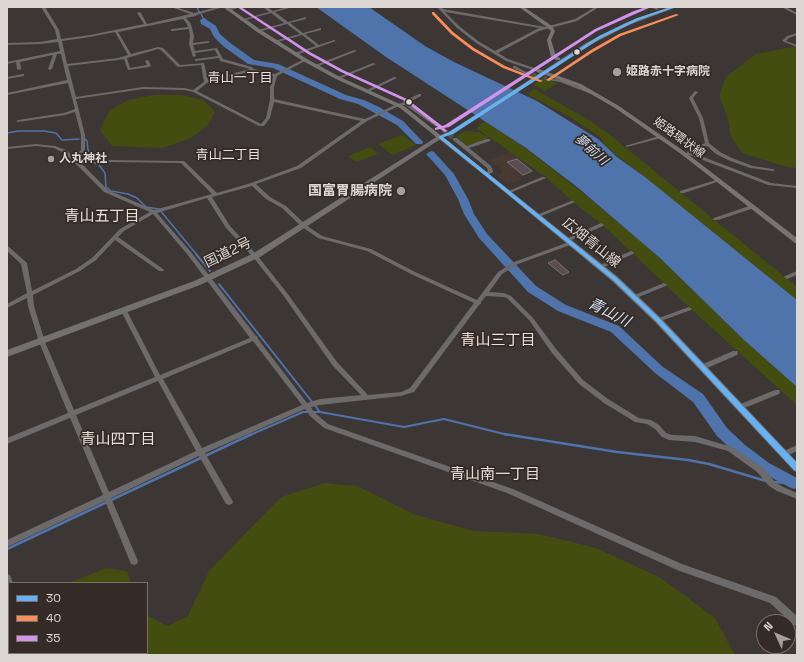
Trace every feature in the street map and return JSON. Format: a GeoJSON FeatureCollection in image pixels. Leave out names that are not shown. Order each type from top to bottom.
{"type":"FeatureCollection","features":[{"type":"Feature","properties":{"kind":"highway","name":"国道2号"},"geometry":{"type":"LineString","coordinates":[[542,72],[558,59],[610,27],[654,8],[664,7]]}},
{"type":"Feature","properties":{"kind":"highway","name":"国道2号"},"geometry":{"type":"LineString","coordinates":[[7,354],[209,279],[255,256],[304,226],[440,137],[451,133],[463,123],[522,84],[588,44],[617,28],[642,17],[674,7]]}},
{"type":"Feature","properties":{"kind":"main road"},"geometry":{"type":"LineString","coordinates":[[521,7],[553,31],[549,40],[554,57],[558,59]]}},
{"type":"Feature","properties":{"kind":"main road","name":"広畑青山線"},"geometry":{"type":"LineString","coordinates":[[226,8],[275,42],[315,66],[398,105],[486,174],[569,241],[634,297],[703,367],[797,468]]}},
{"type":"Feature","properties":{"kind":"main road","name":"姫路環状線"},"geometry":{"type":"LineString","coordinates":[[542,72],[571,81],[617,107],[686,153],[718,181],[797,241]]}},
{"type":"Feature","properties":{"kind":"street"},"geometry":{"type":"LineString","coordinates":[[43,7],[58,30],[83,135],[83,150],[80,155],[74,159]]}},
{"type":"Feature","properties":{"kind":"street"},"geometry":{"type":"LineString","coordinates":[[172,7],[195,15]]}},
{"type":"Feature","properties":{"kind":"street"},"geometry":{"type":"LineString","coordinates":[[7,45],[61,41],[183,18],[221,7]]}},
{"type":"Feature","properties":{"kind":"street"},"geometry":{"type":"LineString","coordinates":[[226,8],[238,7]]}},
{"type":"Feature","properties":{"kind":"street"},"geometry":{"type":"LineString","coordinates":[[265,7],[319,46]]}},
{"type":"Feature","properties":{"kind":"street"},"geometry":{"type":"LineString","coordinates":[[242,20],[291,7]]}},
{"type":"Feature","properties":{"kind":"street"},"geometry":{"type":"LineString","coordinates":[[495,53],[548,27],[576,20],[597,7]]}},
{"type":"Feature","properties":{"kind":"street"},"geometry":{"type":"LineString","coordinates":[[783,7],[797,14]]}},
{"type":"Feature","properties":{"kind":"street"},"geometry":{"type":"LineString","coordinates":[[441,8],[548,27]]}},
{"type":"Feature","properties":{"kind":"street"},"geometry":{"type":"LineString","coordinates":[[441,8],[467,35],[495,53],[519,65],[542,72]]}},
{"type":"Feature","properties":{"kind":"street"},"geometry":{"type":"LineString","coordinates":[[139,13],[146,25]]}},
{"type":"Feature","properties":{"kind":"street"},"geometry":{"type":"LineString","coordinates":[[183,18],[189,24],[192,36],[191,44],[196,63]]}},
{"type":"Feature","properties":{"kind":"street"},"geometry":{"type":"LineString","coordinates":[[259,31],[305,18]]}},
{"type":"Feature","properties":{"kind":"street"},"geometry":{"type":"LineString","coordinates":[[172,30],[190,28]]}},
{"type":"Feature","properties":{"kind":"street"},"geometry":{"type":"LineString","coordinates":[[275,42],[320,29]]}},
{"type":"Feature","properties":{"kind":"street"},"geometry":{"type":"LineString","coordinates":[[116,31],[130,56]]}},
{"type":"Feature","properties":{"kind":"street"},"geometry":{"type":"LineString","coordinates":[[797,34],[788,37],[784,41],[797,46]]}},
{"type":"Feature","properties":{"kind":"street"},"geometry":{"type":"LineString","coordinates":[[295,54],[334,41]]}},
{"type":"Feature","properties":{"kind":"street"},"geometry":{"type":"LineString","coordinates":[[191,44],[208,42]]}},
{"type":"Feature","properties":{"kind":"street"},"geometry":{"type":"LineString","coordinates":[[67,65],[125,57],[158,48],[162,49],[179,66],[220,57]]}},
{"type":"Feature","properties":{"kind":"street"},"geometry":{"type":"LineString","coordinates":[[193,52],[216,49],[221,60],[250,68],[252,70],[275,75],[305,60]]}},
{"type":"Feature","properties":{"kind":"street"},"geometry":{"type":"LineString","coordinates":[[315,66],[355,51]]}},
{"type":"Feature","properties":{"kind":"street"},"geometry":{"type":"LineString","coordinates":[[7,63],[63,52]]}},
{"type":"Feature","properties":{"kind":"street"},"geometry":{"type":"LineString","coordinates":[[50,69],[56,53]]}},
{"type":"Feature","properties":{"kind":"street"},"geometry":{"type":"LineString","coordinates":[[495,53],[493,55],[526,72]]}},
{"type":"Feature","properties":{"kind":"street"},"geometry":{"type":"LineString","coordinates":[[125,57],[129,69],[149,66],[147,61]]}},
{"type":"Feature","properties":{"kind":"street"},"geometry":{"type":"LineString","coordinates":[[18,60],[19,69]]}},
{"type":"Feature","properties":{"kind":"street"},"geometry":{"type":"LineString","coordinates":[[196,63],[202,64],[206,82]]}},
{"type":"Feature","properties":{"kind":"street"},"geometry":{"type":"LineString","coordinates":[[338,78],[374,64]]}},
{"type":"Feature","properties":{"kind":"street"},"geometry":{"type":"LineString","coordinates":[[194,92],[206,82],[252,70]]}},
{"type":"Feature","properties":{"kind":"street"},"geometry":{"type":"LineString","coordinates":[[7,78],[23,75]]}},
{"type":"Feature","properties":{"kind":"street"},"geometry":{"type":"LineString","coordinates":[[74,98],[143,88],[171,88],[194,92],[259,126],[262,125],[268,118],[275,75]]}},
{"type":"Feature","properties":{"kind":"street"},"geometry":{"type":"LineString","coordinates":[[367,91],[395,78]]}},
{"type":"Feature","properties":{"kind":"street"},"geometry":{"type":"LineString","coordinates":[[549,79],[560,81],[592,93]]}},
{"type":"Feature","properties":{"kind":"street"},"geometry":{"type":"LineString","coordinates":[[7,94],[70,81]]}},
{"type":"Feature","properties":{"kind":"street"},"geometry":{"type":"LineString","coordinates":[[696,92],[690,98],[701,118],[707,144],[730,160],[752,167],[773,170]]}},
{"type":"Feature","properties":{"kind":"street"},"geometry":{"type":"LineString","coordinates":[[7,306],[78,270],[94,259],[122,230],[157,211],[253,184],[299,167],[365,120],[398,105],[404,104],[420,95]]}},
{"type":"Feature","properties":{"kind":"street"},"geometry":{"type":"LineString","coordinates":[[272,100],[365,120]]}},
{"type":"Feature","properties":{"kind":"street"},"geometry":{"type":"LineString","coordinates":[[404,104],[416,109],[437,125]]}},
{"type":"Feature","properties":{"kind":"street"},"geometry":{"type":"LineString","coordinates":[[18,121],[65,114],[77,110]]}},
{"type":"Feature","properties":{"kind":"street"},"geometry":{"type":"LineString","coordinates":[[627,146],[659,136]]}},
{"type":"Feature","properties":{"kind":"street"},"geometry":{"type":"LineString","coordinates":[[456,139],[489,167],[491,171],[486,174]]}},
{"type":"Feature","properties":{"kind":"street"},"geometry":{"type":"LineString","coordinates":[[466,148],[488,140]]}},
{"type":"Feature","properties":{"kind":"street"},"geometry":{"type":"LineString","coordinates":[[686,153],[707,144]]}},
{"type":"Feature","properties":{"kind":"street"},"geometry":{"type":"LineString","coordinates":[[7,148],[48,145],[64,151],[106,191],[157,211],[312,414],[326,426],[510,491],[680,566],[772,600],[797,622]]}},
{"type":"Feature","properties":{"kind":"street"},"geometry":{"type":"LineString","coordinates":[[686,153],[770,184],[797,187]]}},
{"type":"Feature","properties":{"kind":"street"},"geometry":{"type":"LineString","coordinates":[[80,155],[98,164],[110,161],[179,161],[182,162],[216,195]]}},
{"type":"Feature","properties":{"kind":"street"},"geometry":{"type":"LineString","coordinates":[[508,192],[544,178]]}},
{"type":"Feature","properties":{"kind":"street"},"geometry":{"type":"LineString","coordinates":[[682,192],[718,181]]}},
{"type":"Feature","properties":{"kind":"street"},"geometry":{"type":"LineString","coordinates":[[253,184],[268,198],[284,208],[304,226],[320,237],[369,250],[413,273],[479,303]]}},
{"type":"Feature","properties":{"kind":"street"},"geometry":{"type":"LineString","coordinates":[[209,197],[228,227],[255,256],[301,315],[335,364],[366,397]]}},
{"type":"Feature","properties":{"kind":"street"},"geometry":{"type":"LineString","coordinates":[[538,216],[573,202]]}},
{"type":"Feature","properties":{"kind":"street"},"geometry":{"type":"LineString","coordinates":[[716,219],[752,207]]}},
{"type":"Feature","properties":{"kind":"street"},"geometry":{"type":"LineString","coordinates":[[7,544],[108,501],[200,452],[306,406],[320,402],[402,394],[412,390],[500,274],[516,264],[601,225]]}},
{"type":"Feature","properties":{"kind":"street"},"geometry":{"type":"LineString","coordinates":[[115,238],[161,270]]}},
{"type":"Feature","properties":{"kind":"street"},"geometry":{"type":"LineString","coordinates":[[7,248],[24,263],[32,312],[42,342],[134,561]]}},
{"type":"Feature","properties":{"kind":"street"},"geometry":{"type":"LineString","coordinates":[[600,267],[631,253]]}},
{"type":"Feature","properties":{"kind":"street"},"geometry":{"type":"LineString","coordinates":[[788,277],[797,274]]}},
{"type":"Feature","properties":{"kind":"street"},"geometry":{"type":"LineString","coordinates":[[634,297],[664,285]]}},
{"type":"Feature","properties":{"kind":"street"},"geometry":{"type":"LineString","coordinates":[[486,294],[504,295],[509,297],[531,319],[554,351],[581,382],[606,401],[637,420],[648,422],[657,427],[664,435],[672,438],[695,439],[730,449],[763,473],[772,484],[797,496]]}},
{"type":"Feature","properties":{"kind":"street"},"geometry":{"type":"LineString","coordinates":[[658,320],[689,310]]}},
{"type":"Feature","properties":{"kind":"street"},"geometry":{"type":"LineString","coordinates":[[124,311],[159,378],[229,502]]}},
{"type":"Feature","properties":{"kind":"street"},"geometry":{"type":"LineString","coordinates":[[7,441],[254,338]]}},
{"type":"Feature","properties":{"kind":"street"},"geometry":{"type":"LineString","coordinates":[[703,367],[735,353]]}},
{"type":"Feature","properties":{"kind":"street"},"geometry":{"type":"LineString","coordinates":[[740,407],[777,392]]}},
{"type":"Feature","properties":{"kind":"street"},"geometry":{"type":"LineString","coordinates":[[784,454],[797,448]]}},
{"type":"Feature","properties":{"kind":"shaded area"},"geometry":{"type":"Polygon","coordinates":[[[510,152],[535,172],[520,177],[523,179],[507,185],[496,175],[502,174],[502,170],[487,160],[510,152]]]}},
{"type":"Feature","properties":{"kind":"green space"},"geometry":{"type":"Polygon","coordinates":[[[797,46],[797,168],[787,167],[742,153],[731,136],[728,119],[719,96],[726,77],[756,54],[797,46]]]}},
{"type":"Feature","properties":{"kind":"green space"},"geometry":{"type":"Polygon","coordinates":[[[543,78],[558,83],[545,91],[533,85],[543,78]]]}},
{"type":"Feature","properties":{"kind":"green space"},"geometry":{"type":"Polygon","coordinates":[[[534,89],[589,120],[609,134],[797,287],[797,300],[605,146],[600,137],[570,117],[527,94],[534,89]]]}},
{"type":"Feature","properties":{"kind":"green space"},"geometry":{"type":"Polygon","coordinates":[[[154,95],[182,95],[203,100],[215,111],[208,125],[191,138],[163,148],[112,146],[100,130],[110,110],[129,100],[154,95]]]}},
{"type":"Feature","properties":{"kind":"green space"},"geometry":{"type":"Polygon","coordinates":[[[485,121],[528,150],[589,198],[657,255],[744,340],[797,387],[797,405],[691,309],[604,226],[573,202],[547,178],[476,128],[485,121]]]}},
{"type":"Feature","properties":{"kind":"green space"},"geometry":{"type":"Polygon","coordinates":[[[466,131],[479,132],[489,138],[467,146],[456,136],[466,131]]]}},
{"type":"Feature","properties":{"kind":"green space"},"geometry":{"type":"Polygon","coordinates":[[[402,135],[416,145],[393,155],[378,144],[402,135]]]}},
{"type":"Feature","properties":{"kind":"green space"},"geometry":{"type":"Polygon","coordinates":[[[370,147],[379,154],[356,162],[348,156],[370,147]]]}},
{"type":"Feature","properties":{"kind":"green space"},"geometry":{"type":"Polygon","coordinates":[[[325,483],[357,486],[413,514],[474,531],[539,534],[596,548],[661,578],[715,618],[735,655],[15,655],[148,654],[148,616],[167,626],[188,616],[209,571],[281,497],[325,483]]]}},
{"type":"Feature","properties":{"kind":"green space"},"geometry":{"type":"Polygon","coordinates":[[[106,568],[127,571],[131,582],[71,582],[106,568]]]}},
{"type":"Feature","properties":{"kind":"water","name":"夢前川"},"geometry":{"type":"Polygon","coordinates":[[[316,7],[369,7],[425,46],[454,62],[537,101],[598,139],[617,157],[645,177],[797,300],[797,387],[744,340],[660,258],[577,187],[526,148],[386,57],[316,7]]]}},
{"type":"Feature","properties":{"kind":"building"},"geometry":{"type":"Polygon","coordinates":[[[517,159],[532,171],[523,175],[507,162],[517,159]]]}},
{"type":"Feature","properties":{"kind":"building"},"geometry":{"type":"Polygon","coordinates":[[[555,260],[569,272],[563,275],[548,263],[555,260]]]}},
{"type":"Feature","properties":{"kind":"waterway"},"geometry":{"type":"LineString","coordinates":[[197,7],[199,12]]}},
{"type":"Feature","properties":{"kind":"waterway","name":"青山川"},"geometry":{"type":"LineString","coordinates":[[201,14],[204,20]]}},
{"type":"Feature","properties":{"kind":"waterway","name":"青山川"},"geometry":{"type":"LineString","coordinates":[[204,20],[204,22],[213,28],[217,35],[226,44],[251,62],[275,66],[343,97],[361,102],[376,109],[400,123],[419,142]]}},
{"type":"Feature","properties":{"kind":"waterway"},"geometry":{"type":"LineString","coordinates":[[7,133],[18,131],[44,131],[56,133],[62,140],[79,139]]}},
{"type":"Feature","properties":{"kind":"waterway"},"geometry":{"type":"LineString","coordinates":[[85,139],[87,141],[88,150],[105,173],[106,187],[111,191],[128,194],[137,198],[146,207],[159,209],[197,255]]}},
{"type":"Feature","properties":{"kind":"waterway","name":"青山川"},"geometry":{"type":"LineString","coordinates":[[431,154],[449,174],[463,199],[469,214],[483,236],[532,289],[562,308],[615,329],[659,370],[698,398],[722,432],[740,449],[764,467],[794,483]]}},
{"type":"Feature","properties":{"kind":"waterway"},"geometry":{"type":"LineString","coordinates":[[196,254],[210,271]]}},
{"type":"Feature","properties":{"kind":"waterway"},"geometry":{"type":"LineString","coordinates":[[219,284],[320,412]]}},
{"type":"Feature","properties":{"kind":"waterway"},"geometry":{"type":"LineString","coordinates":[[250,435],[303,412],[320,412]]}},
{"type":"Feature","properties":{"kind":"waterway"},"geometry":{"type":"LineString","coordinates":[[320,412],[404,427],[444,419],[504,434]]}},
{"type":"Feature","properties":{"kind":"waterway"},"geometry":{"type":"LineString","coordinates":[[111,500],[252,434]]}},
{"type":"Feature","properties":{"kind":"waterway"},"geometry":{"type":"LineString","coordinates":[[504,434],[617,452],[688,460],[709,464],[766,481]]}},
{"type":"Feature","properties":{"kind":"waterway"},"geometry":{"type":"LineString","coordinates":[[504,434],[508,435]]}},
{"type":"Feature","properties":{"kind":"waterway","name":"青山川"},"geometry":{"type":"LineString","coordinates":[[775,482],[797,484]]}},
{"type":"Feature","properties":{"kind":"waterway"},"geometry":{"type":"LineString","coordinates":[[7,549],[107,502]]}},
{"type":"Feature","properties":{"kind":"tunnel"},"geometry":{"type":"LineString","coordinates":[[526,73],[549,79]]}},
{"type":"Feature","properties":{"kind":"tunnel"},"geometry":{"type":"LineString","coordinates":[[437,125],[455,139]]}},
{"type":"Feature","properties":{"kind":"transit line","name":"35"},"geometry":{"type":"LineString","coordinates":[[239,7],[309,53],[342,71],[406,100],[445,131]]}},
{"type":"Feature","properties":{"kind":"transit line","name":"35"},"geometry":{"type":"LineString","coordinates":[[437,129],[447,126],[596,30],[649,7]]}},
{"type":"Feature","properties":{"kind":"transit line","name":"30"},"geometry":{"type":"LineString","coordinates":[[440,137],[451,133],[600,37],[638,19],[674,7]]}},
{"type":"Feature","properties":{"kind":"transit line","name":"40"},"geometry":{"type":"LineString","coordinates":[[433,13],[452,33],[473,49],[504,67],[541,81]]}},
{"type":"Feature","properties":{"kind":"transit line","name":"40"},"geometry":{"type":"LineString","coordinates":[[548,80],[592,51],[620,35],[677,15]]}},
{"type":"Feature","properties":{"kind":"transit line","name":"30"},"geometry":{"type":"LineString","coordinates":[[440,137],[615,279],[658,320],[797,468]]}},
{"type":"Feature","properties":{"kind":"place","name":"姫路赤十字病院"},"geometry":{"type":"Point","coordinates":[617,72]}},
{"type":"Feature","properties":{"kind":"place","name":"人丸神社"},"geometry":{"type":"Point","coordinates":[51,159]}},
{"type":"Feature","properties":{"kind":"place","name":"国富胃腸病院"},"geometry":{"type":"Point","coordinates":[401,191]}},
{"type":"Feature","properties":{"kind":"district","name":"青山一丁目"},"geometry":{"type":"Point","coordinates":[240,78]}},
{"type":"Feature","properties":{"kind":"district","name":"青山二丁目"},"geometry":{"type":"Point","coordinates":[228,155]}},
{"type":"Feature","properties":{"kind":"district","name":"青山五丁目"},"geometry":{"type":"Point","coordinates":[102,217]}},
{"type":"Feature","properties":{"kind":"district","name":"青山三丁目"},"geometry":{"type":"Point","coordinates":[498,341]}},
{"type":"Feature","properties":{"kind":"district","name":"青山四丁目"},"geometry":{"type":"Point","coordinates":[118,440]}},
{"type":"Feature","properties":{"kind":"district","name":"青山南一丁目"},"geometry":{"type":"Point","coordinates":[495,475]}}]}
